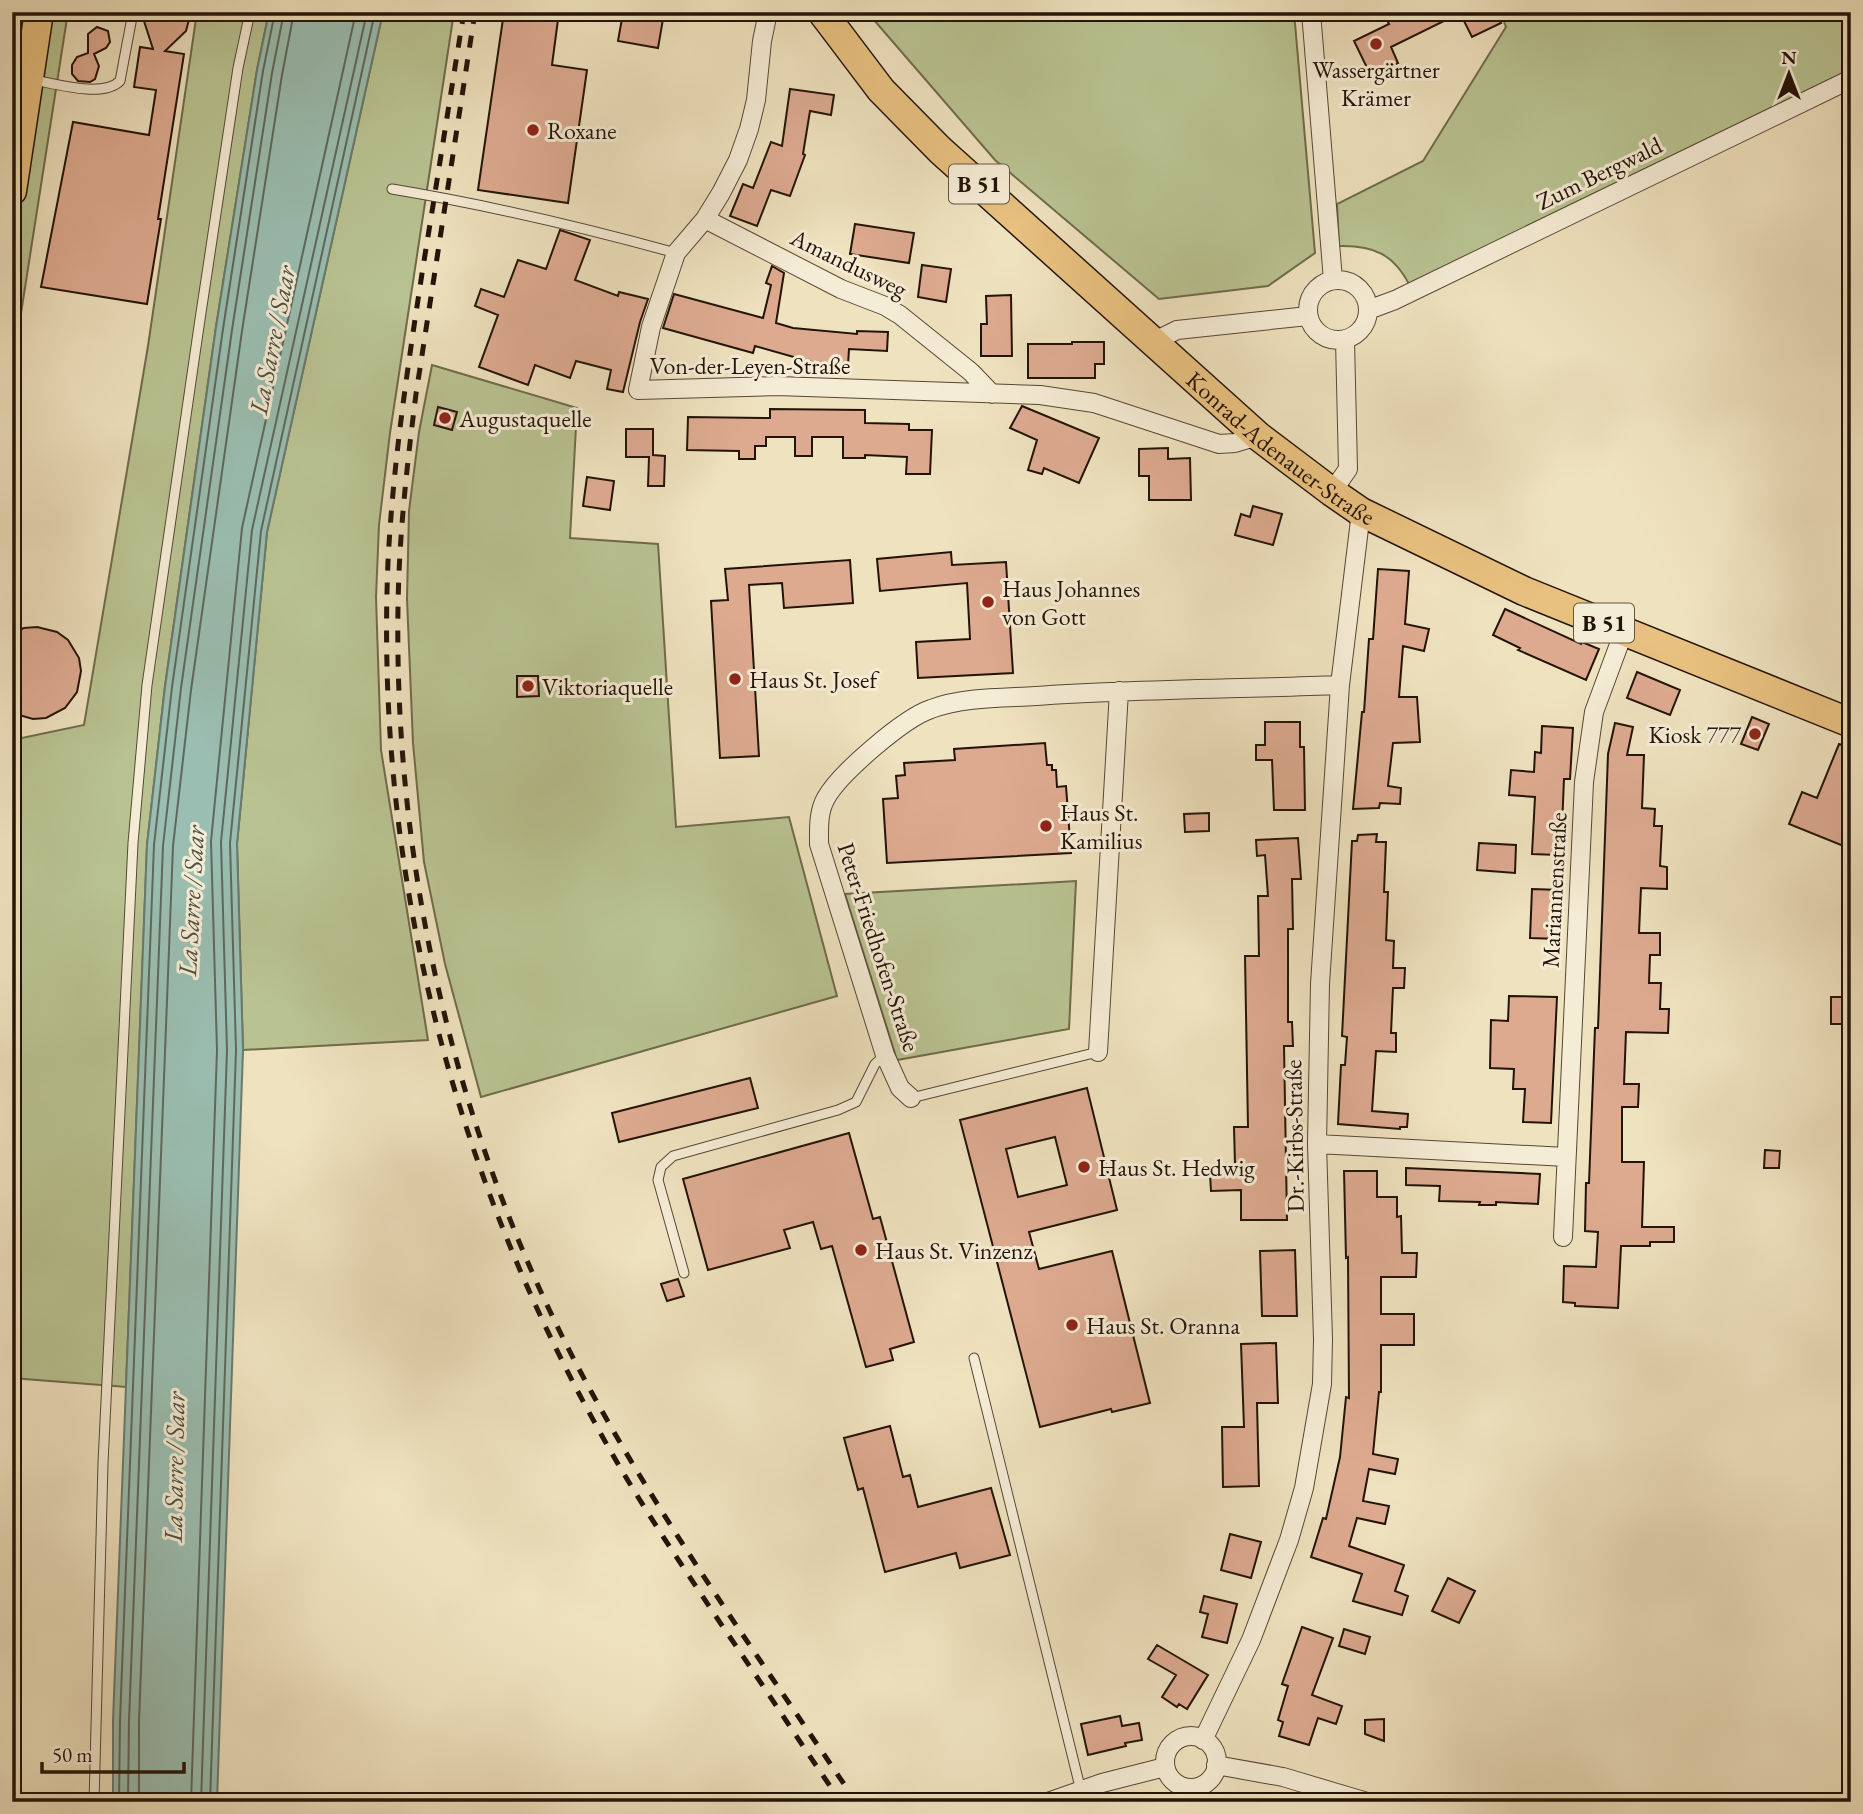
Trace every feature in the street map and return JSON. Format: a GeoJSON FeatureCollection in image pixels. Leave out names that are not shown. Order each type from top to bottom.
{"type":"FeatureCollection","features":[{"type":"Feature","properties":{"kind":"main road"},"geometry":{"type":"LineString","coordinates":[[12,191],[39,12]]}},
{"type":"Feature","properties":{"kind":"main road","name":"Konrad-Adenauer-Straße"},"geometry":{"type":"LineString","coordinates":[[822,12],[881,90],[940,150],[1258,436],[1336,486],[1362,512],[1524,592],[1851,723]]}},
{"type":"Feature","properties":{"kind":"street","name":"Von-der-Leyen-Straße"},"geometry":{"type":"LineString","coordinates":[[768,12],[756,100],[749,129],[737,160],[705,219],[676,253],[651,327],[638,390],[777,386],[1040,395],[1094,403],[1220,444],[1235,443],[1258,436]]}},
{"type":"Feature","properties":{"kind":"street"},"geometry":{"type":"LineString","coordinates":[[1311,12],[1333,280]]}},
{"type":"Feature","properties":{"kind":"street","name":"Zum Bergwald"},"geometry":{"type":"LineString","coordinates":[[1368,310],[1407,294],[1851,79]]}},
{"type":"Feature","properties":{"kind":"street","name":"Amandusweg"},"geometry":{"type":"LineString","coordinates":[[705,219],[841,289],[886,306],[962,364],[992,394]]}},
{"type":"Feature","properties":{"kind":"street"},"geometry":{"type":"LineString","coordinates":[[1333,280],[1348,282],[1361,290],[1368,310],[1367,318],[1359,332],[1345,340],[1332,340],[1321,335],[1308,316],[1308,306],[1316,289],[1333,280]]}},
{"type":"Feature","properties":{"kind":"street"},"geometry":{"type":"LineString","coordinates":[[1153,342],[1177,330],[1308,316]]}},
{"type":"Feature","properties":{"kind":"street"},"geometry":{"type":"LineString","coordinates":[[1336,486],[1348,469],[1345,340]]}},
{"type":"Feature","properties":{"kind":"street","name":"Dr.-Kirbs-Straße"},"geometry":{"type":"LineString","coordinates":[[1203,1740],[1268,1600],[1304,1488],[1322,1384],[1317,1144],[1320,984],[1340,685],[1362,512]]}},
{"type":"Feature","properties":{"kind":"street","name":"Mariannenstraße"},"geometry":{"type":"LineString","coordinates":[[1563,1237],[1587,751],[1594,712],[1624,631]]}},
{"type":"Feature","properties":{"kind":"street","name":"Peter-Friedhofen-Straße"},"geometry":{"type":"LineString","coordinates":[[911,1098],[900,1088],[885,1055],[819,844],[818,820],[827,797],[850,771],[912,717],[933,708],[968,701],[1119,691],[1340,685]]}},
{"type":"Feature","properties":{"kind":"street"},"geometry":{"type":"LineString","coordinates":[[1098,1052],[1119,691]]}},
{"type":"Feature","properties":{"kind":"street"},"geometry":{"type":"LineString","coordinates":[[1317,1144],[1566,1157]]}},
{"type":"Feature","properties":{"kind":"street"},"geometry":{"type":"LineString","coordinates":[[1189,1737],[1203,1740],[1212,1748],[1216,1765],[1212,1776],[1203,1785],[1176,1794],[1165,1767],[1166,1753],[1175,1741],[1189,1737]]}},
{"type":"Feature","properties":{"kind":"street"},"geometry":{"type":"LineString","coordinates":[[1216,1765],[1283,1777],[1367,1802]]}},
{"type":"Feature","properties":{"kind":"street"},"geometry":{"type":"LineString","coordinates":[[1048,1802],[1102,1783],[1165,1767]]}},
{"type":"Feature","properties":{"kind":"lane"},"geometry":{"type":"LineString","coordinates":[[29,79],[99,90],[114,87],[120,81],[133,12]]}},
{"type":"Feature","properties":{"kind":"lane"},"geometry":{"type":"LineString","coordinates":[[94,1802],[104,1450],[135,830],[153,644],[198,326],[250,12]]}},
{"type":"Feature","properties":{"kind":"lane"},"geometry":{"type":"LineString","coordinates":[[392,189],[460,200],[578,226],[676,253]]}},
{"type":"Feature","properties":{"kind":"lane"},"geometry":{"type":"LineString","coordinates":[[911,1098],[1098,1052]]}},
{"type":"Feature","properties":{"kind":"lane"},"geometry":{"type":"LineString","coordinates":[[684,1273],[658,1180],[661,1167],[673,1156],[838,1110],[856,1102],[875,1064],[885,1055]]}},
{"type":"Feature","properties":{"kind":"lane"},"geometry":{"type":"LineString","coordinates":[[974,1359],[1081,1791]]}},
{"type":"Feature","properties":{"kind":"green space"},"geometry":{"type":"Polygon","coordinates":[[[12,12],[68,12],[12,371],[12,12]]]}},
{"type":"Feature","properties":{"kind":"green space"},"geometry":{"type":"Polygon","coordinates":[[[197,12],[269,12],[257,70],[216,327],[165,686],[147,845],[126,1387],[12,1378],[12,740],[84,725],[148,346],[197,12]]]}},
{"type":"Feature","properties":{"kind":"green space"},"geometry":{"type":"Polygon","coordinates":[[[383,12],[454,12],[390,433],[379,525],[376,597],[381,750],[428,1040],[243,1050],[237,844],[267,532],[383,12]]]}},
{"type":"Feature","properties":{"kind":"green space"},"geometry":{"type":"Polygon","coordinates":[[[867,12],[1294,12],[1315,253],[1268,286],[1159,299],[995,160],[867,12]]]}},
{"type":"Feature","properties":{"kind":"green space"},"geometry":{"type":"Polygon","coordinates":[[[1500,12],[1851,12],[1851,72],[1410,286],[1397,266],[1381,254],[1362,247],[1339,246],[1337,204],[1423,161],[1506,27],[1500,12]]]}},
{"type":"Feature","properties":{"kind":"green space"},"geometry":{"type":"Polygon","coordinates":[[[432,365],[577,408],[570,538],[658,544],[676,827],[789,817],[837,996],[481,1097],[445,964],[424,862],[413,743],[407,599],[409,511],[419,432],[432,365]]]}},
{"type":"Feature","properties":{"kind":"green space"},"geometry":{"type":"Polygon","coordinates":[[[1076,881],[1069,1029],[897,1060],[845,894],[1076,881]]]}},
{"type":"Feature","properties":{"kind":"water","name":"La Sarre / Saar"},"geometry":{"type":"Polygon","coordinates":[[[269,12],[383,12],[267,532],[237,844],[243,1050],[217,1802],[113,1802],[113,1721],[147,845],[165,687],[216,327],[257,70],[269,12]]]}},
{"type":"Feature","properties":{"kind":"building"},"geometry":{"type":"Polygon","coordinates":[[[144,12],[191,12],[186,31],[165,51],[184,54],[147,304],[41,287],[73,122],[149,135],[156,90],[134,87],[140,47],[153,49],[144,21],[144,12]]]}},
{"type":"Feature","properties":{"kind":"building","name":"Roxane"},"geometry":{"type":"Polygon","coordinates":[[[504,12],[559,12],[552,65],[587,70],[568,203],[478,190],[504,12]]]}},
{"type":"Feature","properties":{"kind":"building","name":"Wassergärtner Krämer"},"geometry":{"type":"Polygon","coordinates":[[[1383,12],[1496,12],[1501,23],[1472,37],[1460,13],[1391,47],[1398,63],[1371,76],[1354,41],[1389,24],[1383,12]]]}},
{"type":"Feature","properties":{"kind":"building"},"geometry":{"type":"Polygon","coordinates":[[[623,13],[663,19],[658,48],[618,41],[623,13]]]}},
{"type":"Feature","properties":{"kind":"building"},"geometry":{"type":"Polygon","coordinates":[[[97,27],[108,31],[110,42],[106,48],[94,54],[99,66],[95,79],[90,82],[78,81],[72,74],[72,65],[77,57],[88,53],[88,34],[97,27]]]}},
{"type":"Feature","properties":{"kind":"building"},"geometry":{"type":"Polygon","coordinates":[[[790,89],[834,95],[831,115],[810,111],[803,154],[805,155],[790,196],[771,190],[757,226],[730,216],[743,184],[753,188],[771,142],[782,146],[790,89]]]}},
{"type":"Feature","properties":{"kind":"building"},"geometry":{"type":"Polygon","coordinates":[[[855,224],[914,233],[909,263],[850,254],[855,224]]]}},
{"type":"Feature","properties":{"kind":"building"},"geometry":{"type":"Polygon","coordinates":[[[560,230],[590,240],[575,280],[618,296],[619,292],[648,299],[623,392],[607,389],[611,370],[576,361],[570,378],[535,365],[528,385],[479,367],[498,315],[475,306],[481,289],[504,297],[518,260],[546,269],[560,230]]]}},
{"type":"Feature","properties":{"kind":"building"},"geometry":{"type":"Polygon","coordinates":[[[922,265],[951,269],[946,302],[918,297],[922,265]]]}},
{"type":"Feature","properties":{"kind":"building"},"geometry":{"type":"Polygon","coordinates":[[[772,266],[784,273],[776,323],[793,328],[857,334],[857,331],[888,332],[887,351],[849,349],[848,365],[801,361],[755,346],[753,353],[663,328],[674,294],[763,318],[771,285],[766,283],[772,266]]]}},
{"type":"Feature","properties":{"kind":"building"},"geometry":{"type":"Polygon","coordinates":[[[1011,295],[1012,356],[981,356],[981,324],[987,324],[986,296],[1011,295]]]}},
{"type":"Feature","properties":{"kind":"building"},"geometry":{"type":"Polygon","coordinates":[[[1104,342],[1104,364],[1095,364],[1095,378],[1028,378],[1028,344],[1104,342]]]}},
{"type":"Feature","properties":{"kind":"building"},"geometry":{"type":"Polygon","coordinates":[[[1022,406],[1099,438],[1079,483],[1044,468],[1042,474],[1028,470],[1037,440],[1010,428],[1022,406]]]}},
{"type":"Feature","properties":{"kind":"building","name":"Augustaquelle"},"geometry":{"type":"Polygon","coordinates":[[[438,407],[457,412],[452,430],[434,425],[438,407]]]}},
{"type":"Feature","properties":{"kind":"building"},"geometry":{"type":"Polygon","coordinates":[[[770,409],[865,410],[865,423],[909,424],[909,430],[932,430],[930,474],[906,474],[907,457],[865,455],[865,458],[843,458],[843,437],[812,437],[812,456],[795,456],[795,437],[766,437],[766,446],[755,446],[755,459],[739,459],[739,451],[687,450],[688,417],[770,418],[770,409]]]}},
{"type":"Feature","properties":{"kind":"building"},"geometry":{"type":"Polygon","coordinates":[[[626,429],[653,429],[653,455],[665,456],[664,486],[648,486],[649,457],[626,457],[626,429]]]}},
{"type":"Feature","properties":{"kind":"building"},"geometry":{"type":"Polygon","coordinates":[[[1168,448],[1168,459],[1190,458],[1191,500],[1149,500],[1149,476],[1139,476],[1139,449],[1168,448]]]}},
{"type":"Feature","properties":{"kind":"building"},"geometry":{"type":"Polygon","coordinates":[[[587,477],[614,481],[610,510],[583,506],[587,477]]]}},
{"type":"Feature","properties":{"kind":"building"},"geometry":{"type":"Polygon","coordinates":[[[1253,506],[1282,514],[1273,545],[1235,535],[1241,514],[1250,517],[1253,506]]]}},
{"type":"Feature","properties":{"kind":"building","name":"Haus Johannes von Gott"},"geometry":{"type":"Polygon","coordinates":[[[951,552],[952,565],[1006,562],[1013,673],[918,678],[916,642],[970,639],[967,583],[880,591],[877,559],[951,552]]]}},
{"type":"Feature","properties":{"kind":"building"},"geometry":{"type":"Polygon","coordinates":[[[850,560],[853,603],[784,608],[782,583],[749,585],[759,756],[720,758],[711,601],[728,600],[725,569],[850,560]]]}},
{"type":"Feature","properties":{"kind":"building"},"geometry":{"type":"Polygon","coordinates":[[[1378,569],[1409,571],[1405,624],[1429,629],[1424,651],[1403,646],[1399,697],[1417,697],[1420,742],[1393,743],[1388,786],[1401,788],[1400,804],[1380,803],[1379,808],[1353,809],[1369,639],[1373,639],[1378,569]]]}},
{"type":"Feature","properties":{"kind":"building"},"geometry":{"type":"Polygon","coordinates":[[[1505,609],[1581,644],[1582,642],[1599,649],[1586,680],[1518,650],[1520,648],[1493,635],[1505,609]]]}},
{"type":"Feature","properties":{"kind":"building"},"geometry":{"type":"Polygon","coordinates":[[[37,627],[57,632],[68,640],[79,658],[81,671],[77,692],[65,708],[46,718],[33,719],[12,713],[12,633],[37,627]]]}},
{"type":"Feature","properties":{"kind":"building"},"geometry":{"type":"Polygon","coordinates":[[[1637,672],[1680,690],[1670,715],[1627,698],[1637,672]]]}},
{"type":"Feature","properties":{"kind":"building","name":"Viktoriaquelle"},"geometry":{"type":"Polygon","coordinates":[[[517,676],[538,676],[539,696],[517,697],[517,676]]]}},
{"type":"Feature","properties":{"kind":"building","name":"Kiosk 777"},"geometry":{"type":"Polygon","coordinates":[[[1752,717],[1769,724],[1758,750],[1741,744],[1752,717]]]}},
{"type":"Feature","properties":{"kind":"building"},"geometry":{"type":"Polygon","coordinates":[[[1265,722],[1300,722],[1300,747],[1304,747],[1305,810],[1274,810],[1272,760],[1256,760],[1256,745],[1265,745],[1265,722]]]}},
{"type":"Feature","properties":{"kind":"building"},"geometry":{"type":"Polygon","coordinates":[[[1615,723],[1633,727],[1627,755],[1644,755],[1642,808],[1655,809],[1654,826],[1662,826],[1660,866],[1667,867],[1667,889],[1641,888],[1639,933],[1660,933],[1660,955],[1650,955],[1649,983],[1661,983],[1660,1009],[1669,1009],[1668,1033],[1626,1032],[1624,1084],[1639,1084],[1638,1107],[1622,1107],[1622,1162],[1644,1162],[1642,1227],[1674,1227],[1674,1242],[1650,1242],[1650,1246],[1621,1246],[1618,1308],[1575,1306],[1575,1303],[1563,1302],[1564,1266],[1596,1267],[1598,1232],[1585,1231],[1586,1183],[1589,1183],[1595,1028],[1598,1028],[1608,754],[1615,723]]]}},
{"type":"Feature","properties":{"kind":"building"},"geometry":{"type":"Polygon","coordinates":[[[1542,726],[1573,728],[1570,779],[1564,779],[1561,851],[1558,855],[1532,854],[1535,797],[1509,795],[1511,770],[1534,772],[1535,752],[1541,753],[1542,726]]]}},
{"type":"Feature","properties":{"kind":"building","name":"Haus St. Kamilius"},"geometry":{"type":"Polygon","coordinates":[[[1045,743],[1047,765],[1052,765],[1052,770],[1056,770],[1057,787],[1066,786],[1071,853],[887,863],[883,799],[898,798],[896,776],[905,775],[904,763],[955,760],[954,749],[1045,743]]]}},
{"type":"Feature","properties":{"kind":"building"},"geometry":{"type":"Polygon","coordinates":[[[1839,744],[1851,748],[1851,849],[1789,824],[1802,792],[1817,798],[1839,744]]]}},
{"type":"Feature","properties":{"kind":"building"},"geometry":{"type":"Polygon","coordinates":[[[1209,813],[1209,831],[1185,832],[1184,814],[1209,813]]]}},
{"type":"Feature","properties":{"kind":"building"},"geometry":{"type":"Polygon","coordinates":[[[1377,834],[1376,842],[1386,842],[1386,940],[1394,941],[1393,968],[1405,968],[1404,988],[1393,988],[1391,1033],[1396,1033],[1396,1052],[1376,1051],[1372,1111],[1408,1114],[1407,1127],[1400,1129],[1338,1124],[1341,1065],[1345,1065],[1347,1037],[1342,1036],[1352,841],[1357,841],[1358,835],[1377,834]]]}},
{"type":"Feature","properties":{"kind":"building"},"geometry":{"type":"Polygon","coordinates":[[[1298,838],[1301,879],[1292,879],[1293,929],[1288,929],[1288,1022],[1292,1022],[1293,1046],[1284,1046],[1287,1220],[1241,1220],[1241,1190],[1211,1191],[1210,1174],[1219,1173],[1219,1164],[1235,1164],[1234,1127],[1248,1127],[1245,956],[1259,956],[1258,896],[1268,896],[1265,855],[1257,856],[1256,840],[1298,838]]]}},
{"type":"Feature","properties":{"kind":"building"},"geometry":{"type":"Polygon","coordinates":[[[1479,843],[1516,845],[1515,873],[1477,870],[1479,843]]]}},
{"type":"Feature","properties":{"kind":"building"},"geometry":{"type":"Polygon","coordinates":[[[1532,889],[1561,890],[1559,939],[1530,938],[1532,889]]]}},
{"type":"Feature","properties":{"kind":"building"},"geometry":{"type":"Polygon","coordinates":[[[1509,996],[1557,997],[1551,1123],[1523,1122],[1525,1089],[1513,1089],[1514,1069],[1490,1068],[1491,1020],[1508,1021],[1509,996]]]}},
{"type":"Feature","properties":{"kind":"building"},"geometry":{"type":"Polygon","coordinates":[[[1831,997],[1848,997],[1848,1024],[1831,1024],[1831,997]]]}},
{"type":"Feature","properties":{"kind":"building"},"geometry":{"type":"Polygon","coordinates":[[[750,1078],[758,1108],[619,1142],[612,1113],[750,1078]]]}},
{"type":"Feature","properties":{"kind":"building"},"geometry":{"type":"Polygon","coordinates":[[[1087,1088],[1117,1210],[1029,1232],[1039,1269],[1112,1251],[1150,1403],[1112,1412],[1111,1409],[1040,1427],[960,1120],[1087,1088]],[[1055,1137],[1006,1149],[1018,1197],[1067,1185],[1055,1137]]]}},
{"type":"Feature","properties":{"kind":"building","name":"Haus St. Vinzenz"},"geometry":{"type":"Polygon","coordinates":[[[849,1133],[873,1219],[880,1217],[914,1342],[890,1349],[893,1360],[866,1367],[832,1246],[821,1249],[813,1222],[784,1230],[790,1248],[708,1270],[683,1179],[849,1133]]]}},
{"type":"Feature","properties":{"kind":"building"},"geometry":{"type":"Polygon","coordinates":[[[1765,1150],[1780,1151],[1779,1168],[1764,1168],[1765,1150]]]}},
{"type":"Feature","properties":{"kind":"building"},"geometry":{"type":"Polygon","coordinates":[[[1406,1168],[1540,1174],[1538,1204],[1496,1202],[1496,1205],[1479,1205],[1480,1202],[1439,1201],[1440,1186],[1406,1185],[1406,1168]]]}},
{"type":"Feature","properties":{"kind":"building"},"geometry":{"type":"Polygon","coordinates":[[[1344,1171],[1377,1171],[1377,1197],[1397,1197],[1397,1217],[1401,1216],[1402,1253],[1417,1253],[1416,1277],[1381,1277],[1381,1314],[1414,1314],[1414,1345],[1381,1345],[1381,1392],[1373,1454],[1398,1459],[1395,1474],[1369,1469],[1363,1501],[1389,1506],[1385,1524],[1357,1518],[1349,1546],[1404,1565],[1395,1591],[1408,1596],[1402,1615],[1353,1601],[1362,1574],[1311,1557],[1323,1518],[1326,1519],[1340,1457],[1346,1397],[1349,1398],[1348,1257],[1346,1258],[1344,1171]]]}},
{"type":"Feature","properties":{"kind":"building"},"geometry":{"type":"Polygon","coordinates":[[[1295,1250],[1297,1316],[1262,1316],[1260,1251],[1295,1250]]]}},
{"type":"Feature","properties":{"kind":"building"},"geometry":{"type":"Polygon","coordinates":[[[678,1279],[684,1296],[667,1301],[661,1284],[678,1279]]]}},
{"type":"Feature","properties":{"kind":"building"},"geometry":{"type":"Polygon","coordinates":[[[1276,1343],[1278,1403],[1257,1403],[1259,1486],[1223,1487],[1222,1427],[1244,1427],[1241,1344],[1276,1343]]]}},
{"type":"Feature","properties":{"kind":"building"},"geometry":{"type":"Polygon","coordinates":[[[890,1426],[903,1477],[910,1475],[918,1507],[991,1488],[1010,1555],[960,1568],[956,1553],[885,1572],[863,1488],[858,1490],[844,1438],[890,1426]]]}},
{"type":"Feature","properties":{"kind":"building"},"geometry":{"type":"Polygon","coordinates":[[[1230,1534],[1261,1542],[1251,1578],[1221,1570],[1230,1534]]]}},
{"type":"Feature","properties":{"kind":"building"},"geometry":{"type":"Polygon","coordinates":[[[1448,1578],[1475,1591],[1459,1623],[1432,1611],[1448,1578]]]}},
{"type":"Feature","properties":{"kind":"building"},"geometry":{"type":"Polygon","coordinates":[[[1204,1596],[1237,1604],[1227,1643],[1202,1637],[1208,1614],[1200,1612],[1204,1596]]]}},
{"type":"Feature","properties":{"kind":"building"},"geometry":{"type":"Polygon","coordinates":[[[1302,1627],[1333,1638],[1312,1695],[1342,1706],[1336,1724],[1318,1718],[1309,1745],[1279,1736],[1283,1722],[1278,1720],[1288,1686],[1282,1684],[1302,1627]]]}},
{"type":"Feature","properties":{"kind":"building"},"geometry":{"type":"Polygon","coordinates":[[[1344,1629],[1370,1637],[1365,1654],[1339,1646],[1344,1629]]]}},
{"type":"Feature","properties":{"kind":"building"},"geometry":{"type":"Polygon","coordinates":[[[1157,1645],[1208,1675],[1187,1709],[1179,1704],[1177,1707],[1162,1697],[1176,1675],[1148,1659],[1157,1645]]]}},
{"type":"Feature","properties":{"kind":"building"},"geometry":{"type":"Polygon","coordinates":[[[1120,1716],[1122,1726],[1139,1723],[1142,1740],[1088,1755],[1081,1724],[1120,1716]]]}},
{"type":"Feature","properties":{"kind":"building"},"geometry":{"type":"Polygon","coordinates":[[[1384,1719],[1384,1741],[1365,1734],[1365,1720],[1384,1719]]]}},
{"type":"Feature","properties":{"kind":"railway"},"geometry":{"type":"LineString","coordinates":[[464,12],[407,377],[393,488],[388,562],[387,675],[394,787],[410,898],[432,1008],[463,1116],[500,1222],[545,1325],[596,1425],[674,1553],[841,1802]]}},
{"type":"Feature","properties":{"kind":"railway"},"geometry":{"type":"LineString","coordinates":[[475,12],[416,394],[404,500],[399,580],[399,702],[407,798],[419,892],[438,986],[462,1078],[491,1169],[526,1258],[566,1344],[598,1404],[667,1520],[856,1802]]}},
{"type":"Feature","properties":{"kind":"place","name":"Wassergärtner Krämer"},"geometry":{"type":"Point","coordinates":[1376,44]}},
{"type":"Feature","properties":{"kind":"place","name":"Roxane"},"geometry":{"type":"Point","coordinates":[533,130]}},
{"type":"Feature","properties":{"kind":"place","name":"Augustaquelle"},"geometry":{"type":"Point","coordinates":[445,418]}},
{"type":"Feature","properties":{"kind":"place","name":"Haus Johannes von Gott"},"geometry":{"type":"Point","coordinates":[988,602]}},
{"type":"Feature","properties":{"kind":"place","name":"Haus St. Josef"},"geometry":{"type":"Point","coordinates":[735,679]}},
{"type":"Feature","properties":{"kind":"place","name":"Viktoriaquelle"},"geometry":{"type":"Point","coordinates":[528,686]}},
{"type":"Feature","properties":{"kind":"place","name":"Kiosk 777"},"geometry":{"type":"Point","coordinates":[1755,734]}},
{"type":"Feature","properties":{"kind":"place","name":"Haus St. Kamilius"},"geometry":{"type":"Point","coordinates":[1046,826]}},
{"type":"Feature","properties":{"kind":"place","name":"Haus St. Hedwig"},"geometry":{"type":"Point","coordinates":[1084,1167]}},
{"type":"Feature","properties":{"kind":"place","name":"Haus St. Vinzenz"},"geometry":{"type":"Point","coordinates":[861,1250]}},
{"type":"Feature","properties":{"kind":"place","name":"Haus St. Oranna"},"geometry":{"type":"Point","coordinates":[1072,1325]}}]}
